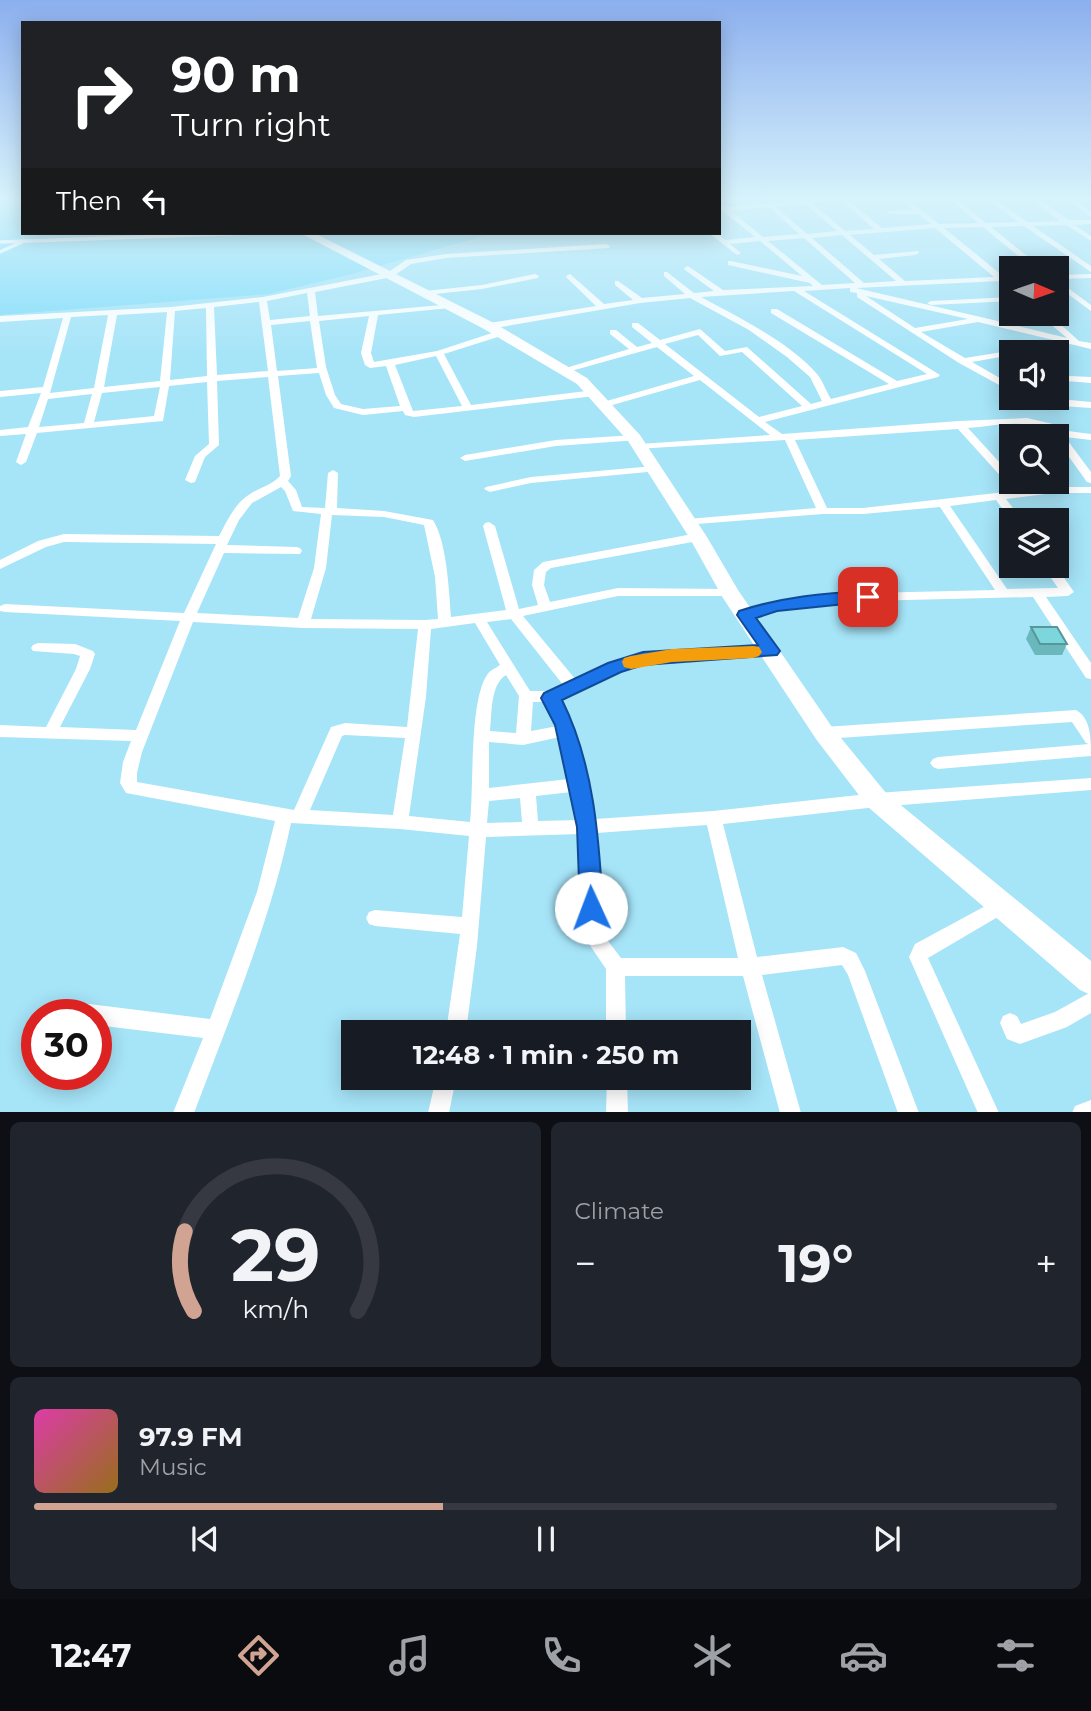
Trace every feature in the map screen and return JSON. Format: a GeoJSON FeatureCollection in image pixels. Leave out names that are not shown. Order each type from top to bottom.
{"type":"FeatureCollection","features":[{"type":"Feature","properties":{"kind":"street"},"geometry":{"type":"LineString","coordinates":[[343,252],[495,329],[565,370],[600,398],[637,442],[730,593],[824,733],[877,800],[1091,980]]}},
{"type":"Feature","properties":{"kind":"street"},"geometry":{"type":"LineString","coordinates":[[1,322],[263,299],[311,292],[389,275],[409,262],[446,256],[512,252]]}},
{"type":"Feature","properties":{"kind":"street"},"geometry":{"type":"LineString","coordinates":[[778,252],[821,288]]}},
{"type":"Feature","properties":{"kind":"street"},"geometry":{"type":"LineString","coordinates":[[822,252],[858,288],[913,331],[999,382]]}},
{"type":"Feature","properties":{"kind":"street"},"geometry":{"type":"LineString","coordinates":[[867,252],[904,284]]}},
{"type":"Feature","properties":{"kind":"street"},"geometry":{"type":"LineString","coordinates":[[969,252],[999,277]]}},
{"type":"Feature","properties":{"kind":"street"},"geometry":{"type":"LineString","coordinates":[[1065,252],[1091,270]]}},
{"type":"Feature","properties":{"kind":"street"},"geometry":{"type":"LineString","coordinates":[[873,257],[915,253]]}},
{"type":"Feature","properties":{"kind":"street"},"geometry":{"type":"LineString","coordinates":[[731,263],[813,281]]}},
{"type":"Feature","properties":{"kind":"street"},"geometry":{"type":"LineString","coordinates":[[688,268],[721,293]]}},
{"type":"Feature","properties":{"kind":"street"},"geometry":{"type":"LineString","coordinates":[[667,274],[692,296],[752,328],[790,355],[814,376],[828,403]]}},
{"type":"Feature","properties":{"kind":"street"},"geometry":{"type":"LineString","coordinates":[[425,293],[482,287],[535,276]]}},
{"type":"Feature","properties":{"kind":"street"},"geometry":{"type":"LineString","coordinates":[[570,276],[602,307]]}},
{"type":"Feature","properties":{"kind":"street"},"geometry":{"type":"LineString","coordinates":[[1069,278],[1091,276]]}},
{"type":"Feature","properties":{"kind":"street"},"geometry":{"type":"LineString","coordinates":[[858,288],[999,279]]}},
{"type":"Feature","properties":{"kind":"street"},"geometry":{"type":"LineString","coordinates":[[618,283],[640,301]]}},
{"type":"Feature","properties":{"kind":"street"},"geometry":{"type":"LineString","coordinates":[[373,313],[366,353],[370,365],[439,353],[495,329],[602,307],[721,293],[843,286],[1091,346]]}},
{"type":"Feature","properties":{"kind":"street"},"geometry":{"type":"LineString","coordinates":[[760,420],[935,375],[796,289]]}},
{"type":"Feature","properties":{"kind":"street"},"geometry":{"type":"LineString","coordinates":[[1069,290],[1091,309]]}},
{"type":"Feature","properties":{"kind":"street"},"geometry":{"type":"LineString","coordinates":[[311,292],[323,370],[332,399],[343,409],[363,412],[406,408]]}},
{"type":"Feature","properties":{"kind":"street"},"geometry":{"type":"LineString","coordinates":[[1077,298],[1091,297]]}},
{"type":"Feature","properties":{"kind":"street"},"geometry":{"type":"LineString","coordinates":[[263,299],[286,476],[282,482],[256,492],[251,497],[222,544],[187,618],[128,773],[128,783],[132,788],[292,817],[400,822],[476,830],[588,827],[713,818],[877,800],[1091,784]]}},
{"type":"Feature","properties":{"kind":"street"},"geometry":{"type":"LineString","coordinates":[[916,304],[999,300]]}},
{"type":"Feature","properties":{"kind":"street"},"geometry":{"type":"LineString","coordinates":[[191,480],[200,456],[215,445],[210,305]]}},
{"type":"Feature","properties":{"kind":"street"},"geometry":{"type":"LineString","coordinates":[[266,323],[450,306]]}},
{"type":"Feature","properties":{"kind":"street"},"geometry":{"type":"LineString","coordinates":[[0,433],[156,421],[160,416],[165,383],[171,309]]}},
{"type":"Feature","properties":{"kind":"street"},"geometry":{"type":"LineString","coordinates":[[774,311],[892,381],[894,385]]}},
{"type":"Feature","properties":{"kind":"street"},"geometry":{"type":"LineString","coordinates":[[88,426],[98,392],[113,313]]}},
{"type":"Feature","properties":{"kind":"street"},"geometry":{"type":"LineString","coordinates":[[21,462],[67,317]]}},
{"type":"Feature","properties":{"kind":"street"},"geometry":{"type":"LineString","coordinates":[[913,331],[999,320]]}},
{"type":"Feature","properties":{"kind":"street"},"geometry":{"type":"LineString","coordinates":[[635,325],[785,438],[823,510]]}},
{"type":"Feature","properties":{"kind":"street"},"geometry":{"type":"LineString","coordinates":[[1058,326],[1078,343]]}},
{"type":"Feature","properties":{"kind":"street"},"geometry":{"type":"LineString","coordinates":[[613,332],[634,349]]}},
{"type":"Feature","properties":{"kind":"street"},"geometry":{"type":"LineString","coordinates":[[565,370],[700,332],[723,355],[744,349],[810,408]]}},
{"type":"Feature","properties":{"kind":"street"},"geometry":{"type":"LineString","coordinates":[[439,353],[468,408]]}},
{"type":"Feature","properties":{"kind":"street"},"geometry":{"type":"LineString","coordinates":[[962,361],[999,354]]}},
{"type":"Feature","properties":{"kind":"street"},"geometry":{"type":"LineString","coordinates":[[390,363],[406,408],[409,413],[414,414],[600,398],[701,377]]}},
{"type":"Feature","properties":{"kind":"street"},"geometry":{"type":"LineString","coordinates":[[0,394],[98,392],[214,378],[323,370]]}},
{"type":"Feature","properties":{"kind":"street"},"geometry":{"type":"LineString","coordinates":[[1069,379],[1091,380]]}},
{"type":"Feature","properties":{"kind":"street"},"geometry":{"type":"LineString","coordinates":[[1069,404],[1091,405]]}},
{"type":"Feature","properties":{"kind":"street"},"geometry":{"type":"LineString","coordinates":[[465,458],[556,443],[785,438],[959,424],[1027,421],[1040,424]]}},
{"type":"Feature","properties":{"kind":"street"},"geometry":{"type":"LineString","coordinates":[[959,424],[999,468]]}},
{"type":"Feature","properties":{"kind":"street"},"geometry":{"type":"LineString","coordinates":[[1069,435],[1090,438]]}},
{"type":"Feature","properties":{"kind":"street"},"geometry":{"type":"LineString","coordinates":[[1069,450],[1091,480]]}},
{"type":"Feature","properties":{"kind":"street"},"geometry":{"type":"LineString","coordinates":[[490,489],[531,480],[654,469]]}},
{"type":"Feature","properties":{"kind":"street"},"geometry":{"type":"LineString","coordinates":[[303,623],[320,568],[333,473]]}},
{"type":"Feature","properties":{"kind":"street"},"geometry":{"type":"LineString","coordinates":[[282,482],[290,490],[297,509],[384,514],[429,522],[441,577],[445,623]]}},
{"type":"Feature","properties":{"kind":"street"},"geometry":{"type":"LineString","coordinates":[[1069,491],[1091,489]]}},
{"type":"Feature","properties":{"kind":"street"},"geometry":{"type":"LineString","coordinates":[[545,607],[538,584],[540,570],[547,565],[693,530],[823,510],[863,510],[1022,494]]}},
{"type":"Feature","properties":{"kind":"street"},"geometry":{"type":"LineString","coordinates":[[999,497],[1007,508]]}},
{"type":"Feature","properties":{"kind":"street"},"geometry":{"type":"LineString","coordinates":[[943,503],[1004,594]]}},
{"type":"Feature","properties":{"kind":"street"},"geometry":{"type":"LineString","coordinates":[[489,526],[514,614],[573,687]]}},
{"type":"Feature","properties":{"kind":"street"},"geometry":{"type":"LineString","coordinates":[[0,565],[42,544],[64,538],[222,544],[296,551]]}},
{"type":"Feature","properties":{"kind":"street"},"geometry":{"type":"LineString","coordinates":[[745,615],[775,605],[826,598],[1068,592],[1058,578]]}},
{"type":"Feature","properties":{"kind":"street"},"geometry":{"type":"LineString","coordinates":[[5,608],[303,623],[425,625],[514,614],[618,592],[730,593]]}},
{"type":"Feature","properties":{"kind":"street"},"geometry":{"type":"LineString","coordinates":[[1037,593],[1091,674]]}},
{"type":"Feature","properties":{"kind":"street"},"geometry":{"type":"LineString","coordinates":[[479,619],[526,696],[523,740]]}},
{"type":"Feature","properties":{"kind":"street"},"geometry":{"type":"LineString","coordinates":[[400,822],[414,733],[425,625]]}},
{"type":"Feature","properties":{"kind":"street"},"geometry":{"type":"LineString","coordinates":[[38,648],[75,649],[88,654],[50,733]]}},
{"type":"Feature","properties":{"kind":"street"},"geometry":{"type":"LineString","coordinates":[[526,696],[551,698],[614,667],[643,659],[771,651]]}},
{"type":"Feature","properties":{"kind":"street"},"geometry":{"type":"LineString","coordinates":[[459,1020],[481,795],[481,736],[486,698],[493,676],[507,667]]}},
{"type":"Feature","properties":{"kind":"street"},"geometry":{"type":"LineString","coordinates":[[551,698],[566,730],[588,827],[592,936],[617,968],[616,1020]]}},
{"type":"Feature","properties":{"kind":"street"},"geometry":{"type":"LineString","coordinates":[[824,733],[1076,716],[1091,739]]}},
{"type":"Feature","properties":{"kind":"street"},"geometry":{"type":"LineString","coordinates":[[481,736],[523,740],[566,730]]}},
{"type":"Feature","properties":{"kind":"street"},"geometry":{"type":"LineString","coordinates":[[0,731],[142,736]]}},
{"type":"Feature","properties":{"kind":"street"},"geometry":{"type":"LineString","coordinates":[[183,1112],[261,908],[292,817],[337,731],[414,733]]}},
{"type":"Feature","properties":{"kind":"street"},"geometry":{"type":"LineString","coordinates":[[938,763],[1091,750]]}},
{"type":"Feature","properties":{"kind":"street"},"geometry":{"type":"LineString","coordinates":[[481,795],[578,785]]}},
{"type":"Feature","properties":{"kind":"street"},"geometry":{"type":"LineString","coordinates":[[527,790],[531,828]]}},
{"type":"Feature","properties":{"kind":"street"},"geometry":{"type":"LineString","coordinates":[[713,818],[750,967],[792,1112]]}},
{"type":"Feature","properties":{"kind":"street"},"geometry":{"type":"LineString","coordinates":[[989,1112],[918,957],[922,950],[1002,905]]}},
{"type":"Feature","properties":{"kind":"street"},"geometry":{"type":"LineString","coordinates":[[375,918],[469,926]]}},
{"type":"Feature","properties":{"kind":"street"},"geometry":{"type":"LineString","coordinates":[[617,968],[750,967],[834,956],[849,959],[856,971],[909,1112]]}},
{"type":"Feature","properties":{"kind":"street"},"geometry":{"type":"LineString","coordinates":[[1010,1023],[1014,1032],[1020,1034],[1060,1020],[1091,1003]]}},
{"type":"Feature","properties":{"kind":"street"},"geometry":{"type":"LineString","coordinates":[[112,1017],[214,1029]]}},
{"type":"Feature","properties":{"kind":"street"},"geometry":{"type":"LineString","coordinates":[[438,1112],[443,1090]]}},
{"type":"Feature","properties":{"kind":"street"},"geometry":{"type":"LineString","coordinates":[[617,1090],[617,1112]]}},
{"type":"Feature","properties":{"kind":"street"},"geometry":{"type":"LineString","coordinates":[[1082,1112],[1091,1111]]}},
{"type":"Feature","properties":{"kind":"shaded area"},"geometry":{"type":"Polygon","coordinates":[[[0,252],[428,252],[269,294],[0,315],[0,252]]]}},
{"type":"Feature","properties":{"kind":"building"},"geometry":{"type":"Polygon","coordinates":[[[1031,627],[1057,627],[1067,644],[1040,644],[1031,627]]]}},
{"type":"Feature","properties":{"kind":"slow traffic"},"geometry":{"type":"LineString","coordinates":[[631,662],[672,656],[753,652]]}},
{"type":"Feature","properties":{"kind":"route"},"geometry":{"type":"LineString","coordinates":[[591,908],[588,827],[565,725],[551,698],[614,667],[643,659],[771,651],[745,615],[775,605],[826,598],[868,597]]}}]}
